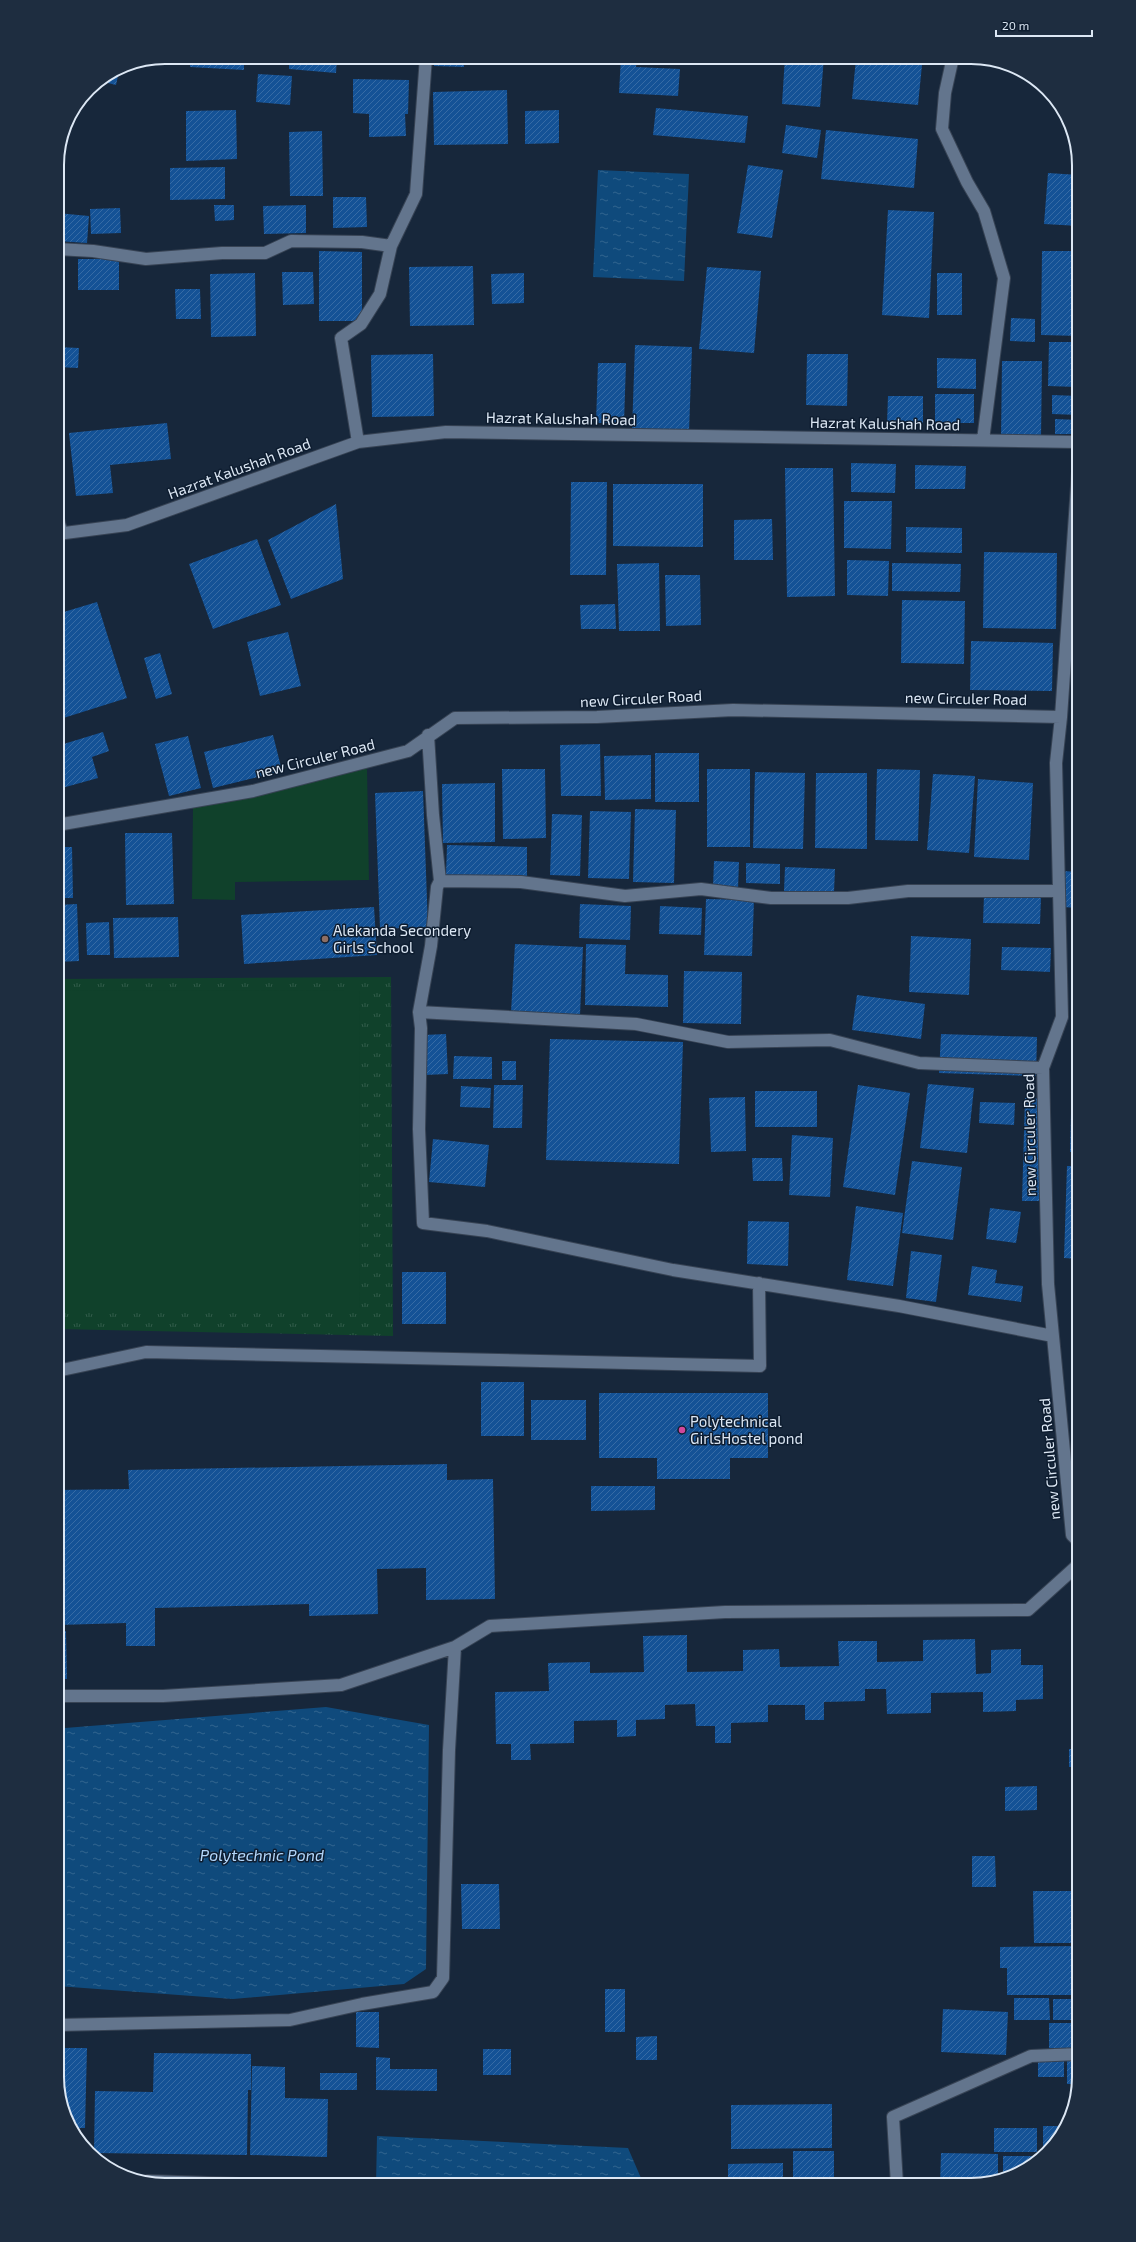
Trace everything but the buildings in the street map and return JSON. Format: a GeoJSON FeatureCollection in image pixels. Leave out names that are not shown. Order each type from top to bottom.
{"type":"FeatureCollection","features":[{"type":"Feature","properties":{"kind":"street"},"geometry":{"type":"LineString","coordinates":[[358,442],[341,338],[361,324],[380,294],[391,246],[416,194],[425,64]]}},
{"type":"Feature","properties":{"kind":"street"},"geometry":{"type":"LineString","coordinates":[[951,64],[945,93],[942,129],[967,182],[984,211],[1004,278],[983,440]]}},
{"type":"Feature","properties":{"kind":"street"},"geometry":{"type":"LineString","coordinates":[[64,249],[93,251],[146,259],[222,253],[265,253],[292,241],[362,242],[391,246]]}},
{"type":"Feature","properties":{"kind":"street","name":"Hazrat Kalushah Road"},"geometry":{"type":"LineString","coordinates":[[64,533],[127,525],[358,442],[446,432],[1072,442]]}},
{"type":"Feature","properties":{"kind":"street"},"geometry":{"type":"LineString","coordinates":[[1061,717],[1072,558]]}},
{"type":"Feature","properties":{"kind":"street","name":"new Circuler Road"},"geometry":{"type":"LineString","coordinates":[[64,823],[253,790],[408,751],[428,735],[455,718],[597,717],[733,710],[1061,717],[1056,763],[1062,1017],[1043,1068],[1048,1284],[1072,1535]]}},
{"type":"Feature","properties":{"kind":"street"},"geometry":{"type":"LineString","coordinates":[[428,735],[433,815],[440,881],[431,946],[419,1012],[421,1028],[419,1129],[423,1223],[487,1231],[673,1270],[899,1306],[1053,1336]]}},
{"type":"Feature","properties":{"kind":"street"},"geometry":{"type":"LineString","coordinates":[[440,881],[521,882],[625,896],[702,889],[771,898],[848,898],[908,891],[1059,891]]}},
{"type":"Feature","properties":{"kind":"street"},"geometry":{"type":"LineString","coordinates":[[419,1012],[636,1024],[728,1042],[830,1040],[919,1063],[1043,1068]]}},
{"type":"Feature","properties":{"kind":"street"},"geometry":{"type":"LineString","coordinates":[[64,1370],[146,1352],[760,1366],[758,1283]]}},
{"type":"Feature","properties":{"kind":"street"},"geometry":{"type":"LineString","coordinates":[[64,1696],[163,1696],[341,1686],[455,1647],[490,1626],[725,1612],[1028,1610],[1072,1570]]}},
{"type":"Feature","properties":{"kind":"street"},"geometry":{"type":"LineString","coordinates":[[64,2025],[290,2020],[362,2004],[433,1992],[443,1978],[449,1750],[455,1647]]}},
{"type":"Feature","properties":{"kind":"street"},"geometry":{"type":"LineString","coordinates":[[897,2178],[893,2117],[1031,2056],[1072,2054]]}},
{"type":"Feature","properties":{"kind":"green space"},"geometry":{"type":"Polygon","coordinates":[[[367,767],[369,880],[235,882],[235,900],[192,899],[193,805],[367,767]]]}},
{"type":"Feature","properties":{"kind":"green space"},"geometry":{"type":"Polygon","coordinates":[[[391,977],[393,1336],[64,1329],[64,979],[391,977]]]}},
{"type":"Feature","properties":{"kind":"green space"},"geometry":{"type":"Polygon","coordinates":[[[359,990],[360,1308],[64,1308],[64,991],[359,990]]]}},
{"type":"Feature","properties":{"kind":"water"},"geometry":{"type":"Polygon","coordinates":[[[598,170],[689,174],[684,281],[593,277],[598,170]]]}},
{"type":"Feature","properties":{"kind":"water","name":"Polytechnic Pond"},"geometry":{"type":"Polygon","coordinates":[[[326,1707],[429,1725],[426,1969],[404,1984],[233,1999],[64,1987],[65,1728],[326,1707]]]}},
{"type":"Feature","properties":{"kind":"water"},"geometry":{"type":"Polygon","coordinates":[[[377,2136],[628,2148],[641,2178],[376,2178],[377,2136]]]}},
{"type":"Feature","properties":{"kind":"place","name":"Alekanda Secondery Girls School"},"geometry":{"type":"Point","coordinates":[325,939]}},
{"type":"Feature","properties":{"kind":"place","name":"Polytechnical GirlsHostel pond"},"geometry":{"type":"Point","coordinates":[682,1430]}}]}
